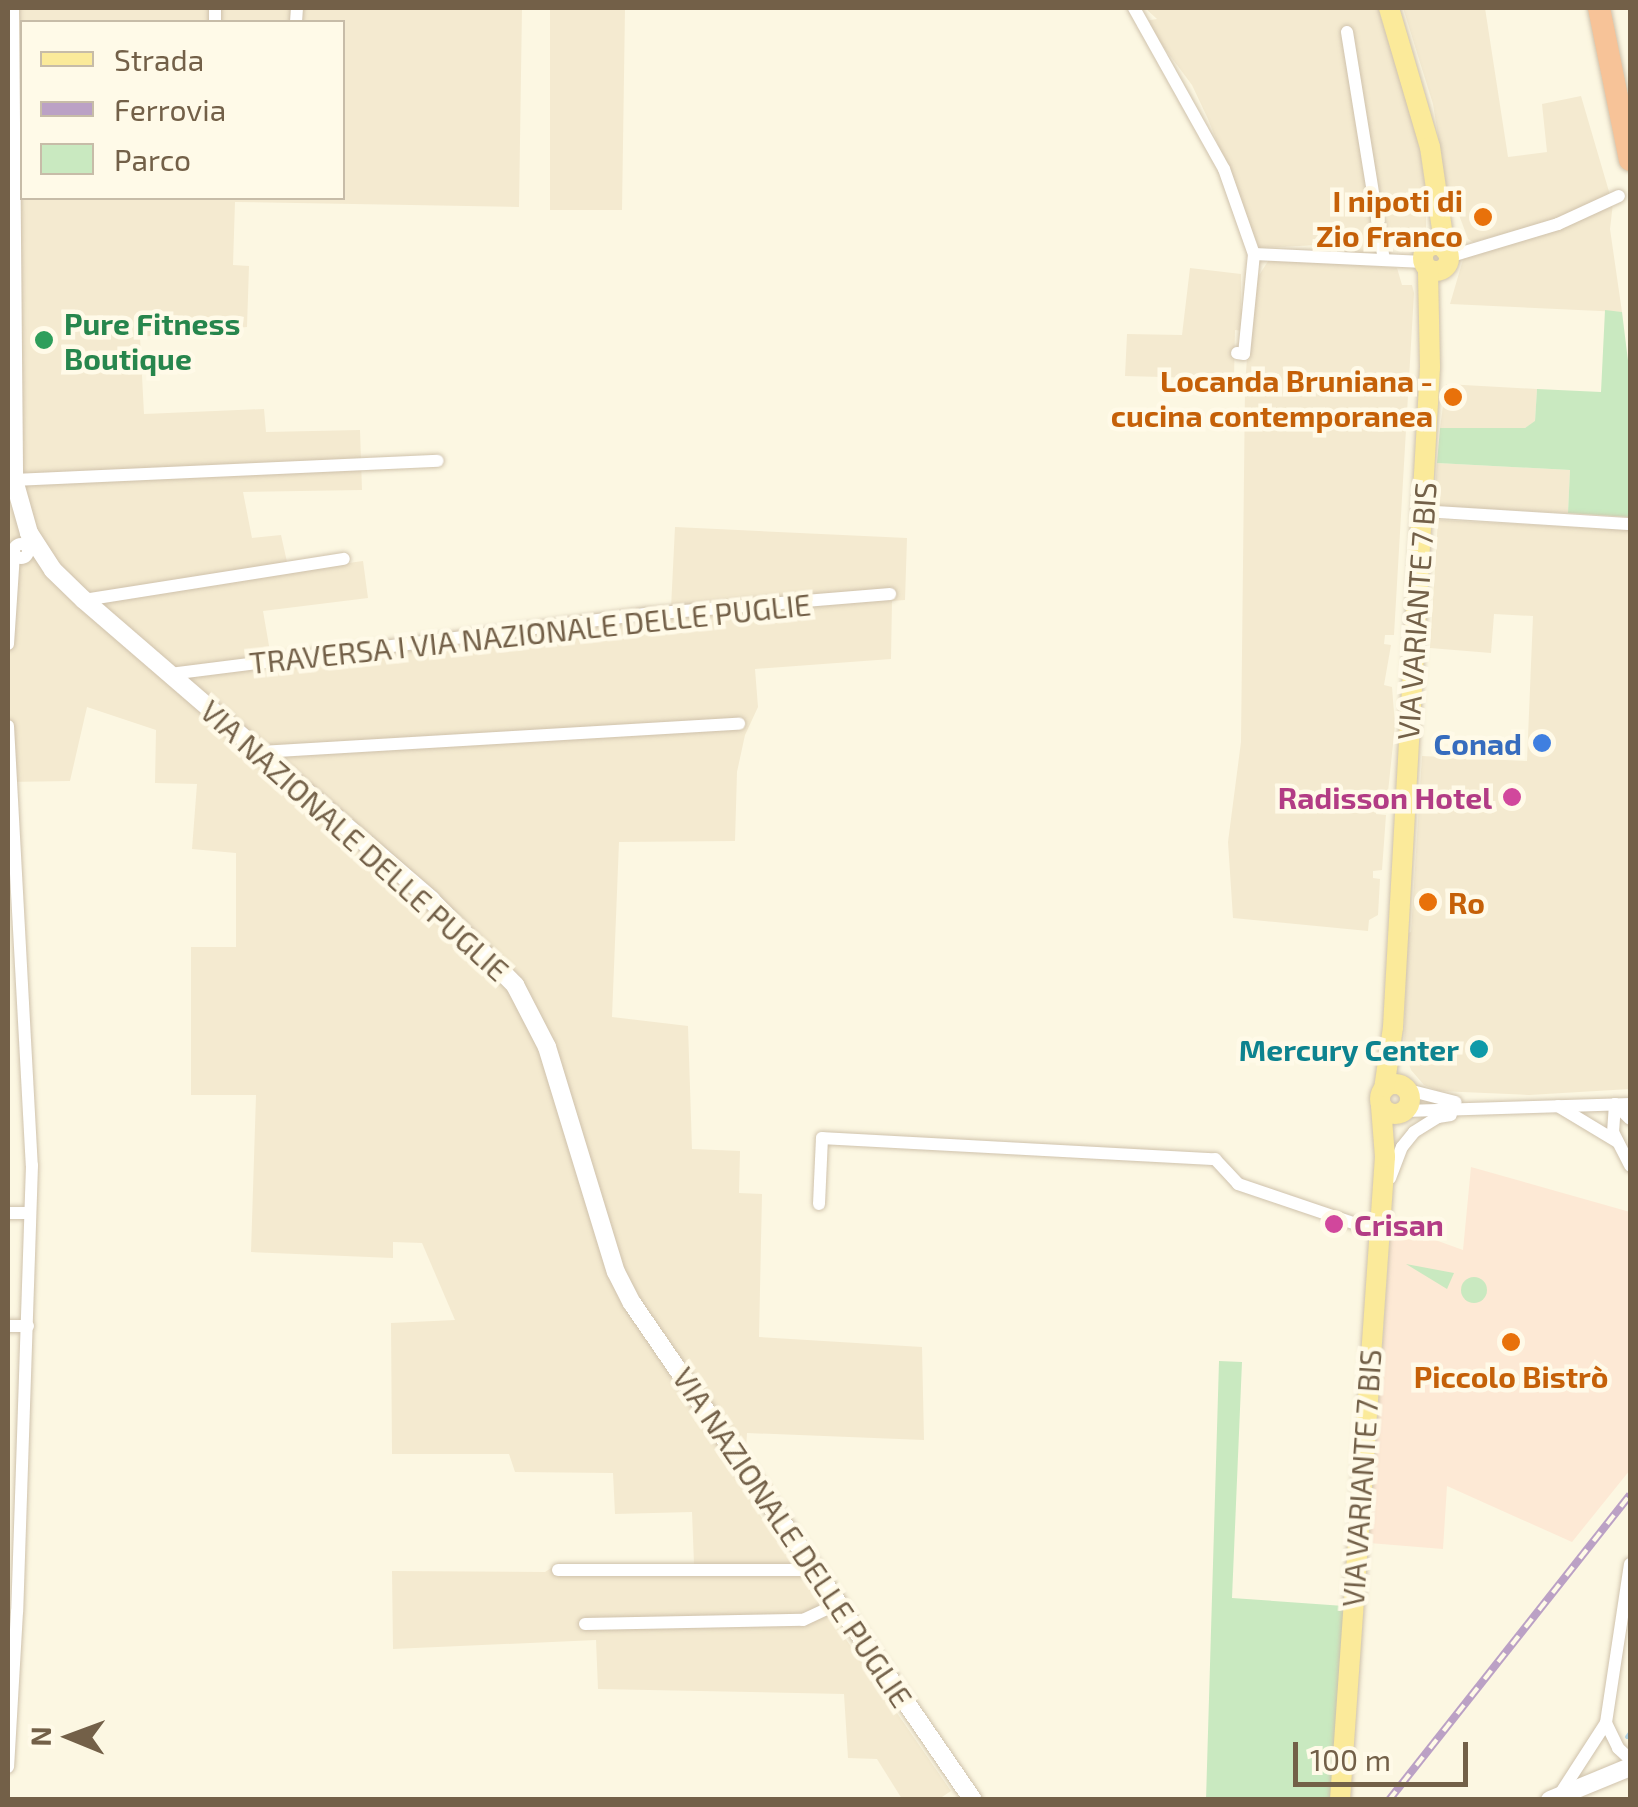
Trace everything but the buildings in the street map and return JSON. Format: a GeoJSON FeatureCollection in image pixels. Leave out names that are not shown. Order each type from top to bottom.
{"type":"FeatureCollection","features":[{"type":"Feature","properties":{"kind":"highway"},"geometry":{"type":"LineString","coordinates":[[1599,8],[1630,160]]}},
{"type":"Feature","properties":{"kind":"highway"},"geometry":{"type":"LineString","coordinates":[[1614,8],[1630,84]]}},
{"type":"Feature","properties":{"kind":"main road","name":"VIA VARIANTE 7 BIS"},"geometry":{"type":"LineString","coordinates":[[1340,1800],[1382,1210],[1382,1098],[1392,1027],[1436,259],[1436,179],[1389,8]]}},
{"type":"Feature","properties":{"kind":"main road","name":"VIA NAZIONALE DELLE PUGLIE"},"geometry":{"type":"LineString","coordinates":[[9,10],[10,383],[14,480],[22,518],[47,563],[84,600],[431,900],[516,984],[547,1048],[616,1272],[632,1303],[973,1800]]}},
{"type":"Feature","properties":{"kind":"main road","name":"VIA VARIANTE 7 BIS"},"geometry":{"type":"LineString","coordinates":[[1385,1157],[1405,1100],[1392,1027]]}},
{"type":"Feature","properties":{"kind":"main road"},"geometry":{"type":"LineString","coordinates":[[1382,1098],[1393,1114],[1405,1100]]}},
{"type":"Feature","properties":{"kind":"main road"},"geometry":{"type":"LineString","coordinates":[[1555,1797],[1630,1767]]}},
{"type":"Feature","properties":{"kind":"street"},"geometry":{"type":"LineString","coordinates":[[1134,8],[1224,168],[1254,254],[1244,354],[1237,354]]}},
{"type":"Feature","properties":{"kind":"street"},"geometry":{"type":"LineString","coordinates":[[1347,32],[1384,260]]}},
{"type":"Feature","properties":{"kind":"street"},"geometry":{"type":"LineString","coordinates":[[1254,254],[1436,259],[1558,224],[1620,196]]}},
{"type":"Feature","properties":{"kind":"street"},"geometry":{"type":"LineString","coordinates":[[14,480],[438,461]]}},
{"type":"Feature","properties":{"kind":"street"},"geometry":{"type":"LineString","coordinates":[[1422,511],[1630,524]]}},
{"type":"Feature","properties":{"kind":"street"},"geometry":{"type":"LineString","coordinates":[[8,644],[22,518]]}},
{"type":"Feature","properties":{"kind":"street"},"geometry":{"type":"LineString","coordinates":[[18,552],[47,563]]}},
{"type":"Feature","properties":{"kind":"street"},"geometry":{"type":"LineString","coordinates":[[84,600],[344,559]]}},
{"type":"Feature","properties":{"kind":"street","name":"TRAVERSA I VIA NAZIONALE DELLE PUGLIE"},"geometry":{"type":"LineString","coordinates":[[170,674],[646,614],[890,594]]}},
{"type":"Feature","properties":{"kind":"street"},"geometry":{"type":"LineString","coordinates":[[262,752],[739,724]]}},
{"type":"Feature","properties":{"kind":"street"},"geometry":{"type":"LineString","coordinates":[[8,726],[32,1166],[8,1767]]}},
{"type":"Feature","properties":{"kind":"street"},"geometry":{"type":"LineString","coordinates":[[1405,1100],[1436,1099],[1492,1106]]}},
{"type":"Feature","properties":{"kind":"street"},"geometry":{"type":"LineString","coordinates":[[1405,1100],[1492,1106],[1630,1104]]}},
{"type":"Feature","properties":{"kind":"street"},"geometry":{"type":"LineString","coordinates":[[1556,1104],[1616,1141]]}},
{"type":"Feature","properties":{"kind":"street"},"geometry":{"type":"LineString","coordinates":[[1615,1104],[1630,1118]]}},
{"type":"Feature","properties":{"kind":"street"},"geometry":{"type":"LineString","coordinates":[[1615,1104],[1616,1141],[1630,1166]]}},
{"type":"Feature","properties":{"kind":"street"},"geometry":{"type":"LineString","coordinates":[[1382,1210],[1397,1158],[1414,1132],[1438,1117],[1492,1106]]}},
{"type":"Feature","properties":{"kind":"street"},"geometry":{"type":"LineString","coordinates":[[818,1204],[822,1138],[1215,1159],[1238,1184],[1380,1232]]}},
{"type":"Feature","properties":{"kind":"street"},"geometry":{"type":"LineString","coordinates":[[8,1213],[30,1213]]}},
{"type":"Feature","properties":{"kind":"street"},"geometry":{"type":"LineString","coordinates":[[8,1326],[28,1326]]}},
{"type":"Feature","properties":{"kind":"street"},"geometry":{"type":"LineString","coordinates":[[1555,1797],[1606,1722],[1630,1564]]}},
{"type":"Feature","properties":{"kind":"street"},"geometry":{"type":"LineString","coordinates":[[558,1570],[815,1570]]}},
{"type":"Feature","properties":{"kind":"street"},"geometry":{"type":"LineString","coordinates":[[585,1624],[802,1620],[839,1603]]}},
{"type":"Feature","properties":{"kind":"street"},"geometry":{"type":"LineString","coordinates":[[1606,1722],[1618,1748],[1630,1759]]}},
{"type":"Feature","properties":{"kind":"shaded area"},"geometry":{"type":"Polygon","coordinates":[[[8,8],[522,8],[519,207],[235,202],[233,265],[249,266],[247,327],[140,337],[144,414],[264,409],[266,432],[360,430],[362,490],[243,492],[252,538],[281,535],[289,571],[363,561],[368,598],[263,611],[272,663],[409,637],[671,608],[675,527],[907,538],[905,600],[892,601],[891,659],[755,669],[758,707],[745,735],[737,772],[735,841],[619,842],[612,1017],[688,1026],[692,1149],[740,1151],[739,1193],[762,1194],[759,1337],[922,1347],[924,1440],[747,1433],[746,1449],[776,1488],[755,1508],[951,1791],[939,1799],[902,1799],[877,1759],[848,1758],[844,1694],[598,1689],[596,1640],[393,1649],[392,1571],[545,1572],[556,1565],[694,1564],[692,1512],[615,1514],[613,1473],[515,1472],[509,1454],[392,1454],[391,1323],[455,1320],[422,1243],[393,1242],[393,1258],[251,1252],[256,1095],[191,1095],[191,947],[236,947],[236,853],[192,849],[197,784],[155,783],[156,730],[87,707],[70,781],[8,782],[8,8]]]}},
{"type":"Feature","properties":{"kind":"shaded area"},"geometry":{"type":"Polygon","coordinates":[[[550,8],[625,8],[622,210],[550,210],[550,8]]]}},
{"type":"Feature","properties":{"kind":"shaded area"},"geometry":{"type":"Polygon","coordinates":[[[1145,8],[1378,8],[1418,137],[1426,192],[1426,238],[1392,242],[1389,249],[1375,255],[1339,252],[1337,244],[1259,248],[1192,85],[1144,21],[1157,19],[1145,8]]]}},
{"type":"Feature","properties":{"kind":"shaded area"},"geometry":{"type":"Polygon","coordinates":[[[1403,8],[1485,8],[1508,157],[1547,152],[1542,104],[1581,96],[1610,195],[1551,221],[1473,242],[1468,239],[1453,199],[1448,197],[1433,104],[1403,8]]]}},
{"type":"Feature","properties":{"kind":"shaded area"},"geometry":{"type":"Polygon","coordinates":[[[1613,203],[1610,229],[1622,312],[1450,304],[1464,256],[1570,225],[1613,203]]]}},
{"type":"Feature","properties":{"kind":"shaded area"},"geometry":{"type":"Polygon","coordinates":[[[1270,258],[1397,268],[1402,285],[1412,285],[1414,293],[1394,635],[1385,635],[1384,644],[1391,645],[1384,685],[1392,687],[1395,725],[1388,792],[1377,792],[1376,814],[1386,815],[1382,870],[1373,871],[1373,878],[1380,879],[1378,915],[1369,920],[1368,931],[1233,918],[1228,842],[1241,742],[1245,386],[1250,316],[1258,277],[1270,258]]]}},
{"type":"Feature","properties":{"kind":"shaded area"},"geometry":{"type":"Polygon","coordinates":[[[1190,268],[1241,274],[1241,309],[1246,310],[1243,331],[1235,330],[1234,379],[1125,376],[1127,334],[1182,335],[1190,268]]]}},
{"type":"Feature","properties":{"kind":"shaded area"},"geometry":{"type":"Polygon","coordinates":[[[1446,384],[1537,389],[1535,422],[1525,428],[1440,428],[1446,384]]]}},
{"type":"Feature","properties":{"kind":"shaded area"},"geometry":{"type":"Polygon","coordinates":[[[1437,463],[1570,470],[1568,513],[1434,506],[1437,463]]]}},
{"type":"Feature","properties":{"kind":"shaded area"},"geometry":{"type":"Polygon","coordinates":[[[1438,520],[1630,530],[1630,1089],[1529,1095],[1439,1091],[1424,1085],[1411,1070],[1404,1049],[1407,933],[1411,932],[1422,756],[1527,761],[1533,616],[1494,614],[1491,653],[1430,648],[1438,520]]]}},
{"type":"Feature","properties":{"kind":"shaded area"},"geometry":{"type":"Polygon","coordinates":[[[1471,1167],[1630,1212],[1630,1470],[1572,1542],[1447,1486],[1443,1549],[1369,1543],[1391,1224],[1463,1250],[1471,1167]]]}},
{"type":"Feature","properties":{"kind":"green space"},"geometry":{"type":"Polygon","coordinates":[[[1605,310],[1622,312],[1630,377],[1630,517],[1568,513],[1570,470],[1437,463],[1440,428],[1525,428],[1535,421],[1537,389],[1601,392],[1605,310]]]}},
{"type":"Feature","properties":{"kind":"green space"},"geometry":{"type":"Polygon","coordinates":[[[1406,1264],[1454,1273],[1447,1289],[1406,1264]]]}},
{"type":"Feature","properties":{"kind":"green space"},"geometry":{"type":"Polygon","coordinates":[[[1474,1277],[1483,1281],[1487,1290],[1483,1299],[1474,1303],[1465,1299],[1461,1290],[1465,1281],[1474,1277]]]}},
{"type":"Feature","properties":{"kind":"green space"},"geometry":{"type":"Polygon","coordinates":[[[1219,1361],[1242,1362],[1232,1598],[1344,1606],[1332,1799],[1206,1800],[1219,1361]]]}},
{"type":"Feature","properties":{"kind":"waterway"},"geometry":{"type":"LineString","coordinates":[[1627,1737],[1630,1733]]}},
{"type":"Feature","properties":{"kind":"railway"},"geometry":{"type":"LineString","coordinates":[[1389,1800],[1630,1495]]}},
{"type":"Feature","properties":{"kind":"place","name":"I nipoti di Zio Franco"},"geometry":{"type":"Point","coordinates":[1483,217]}},
{"type":"Feature","properties":{"kind":"place","name":"Pure Fitness Boutique"},"geometry":{"type":"Point","coordinates":[44,340]}},
{"type":"Feature","properties":{"kind":"place","name":"Locanda Bruniana - cucina contemporanea"},"geometry":{"type":"Point","coordinates":[1453,397]}},
{"type":"Feature","properties":{"kind":"place","name":"Conad"},"geometry":{"type":"Point","coordinates":[1542,743]}},
{"type":"Feature","properties":{"kind":"place","name":"Radisson Hotel"},"geometry":{"type":"Point","coordinates":[1512,797]}},
{"type":"Feature","properties":{"kind":"place","name":"Ro"},"geometry":{"type":"Point","coordinates":[1428,902]}},
{"type":"Feature","properties":{"kind":"place","name":"Mercury Center"},"geometry":{"type":"Point","coordinates":[1479,1049]}},
{"type":"Feature","properties":{"kind":"place","name":"Crisan"},"geometry":{"type":"Point","coordinates":[1334,1224]}},
{"type":"Feature","properties":{"kind":"place","name":"Piccolo Bistrò"},"geometry":{"type":"Point","coordinates":[1511,1342]}}]}
